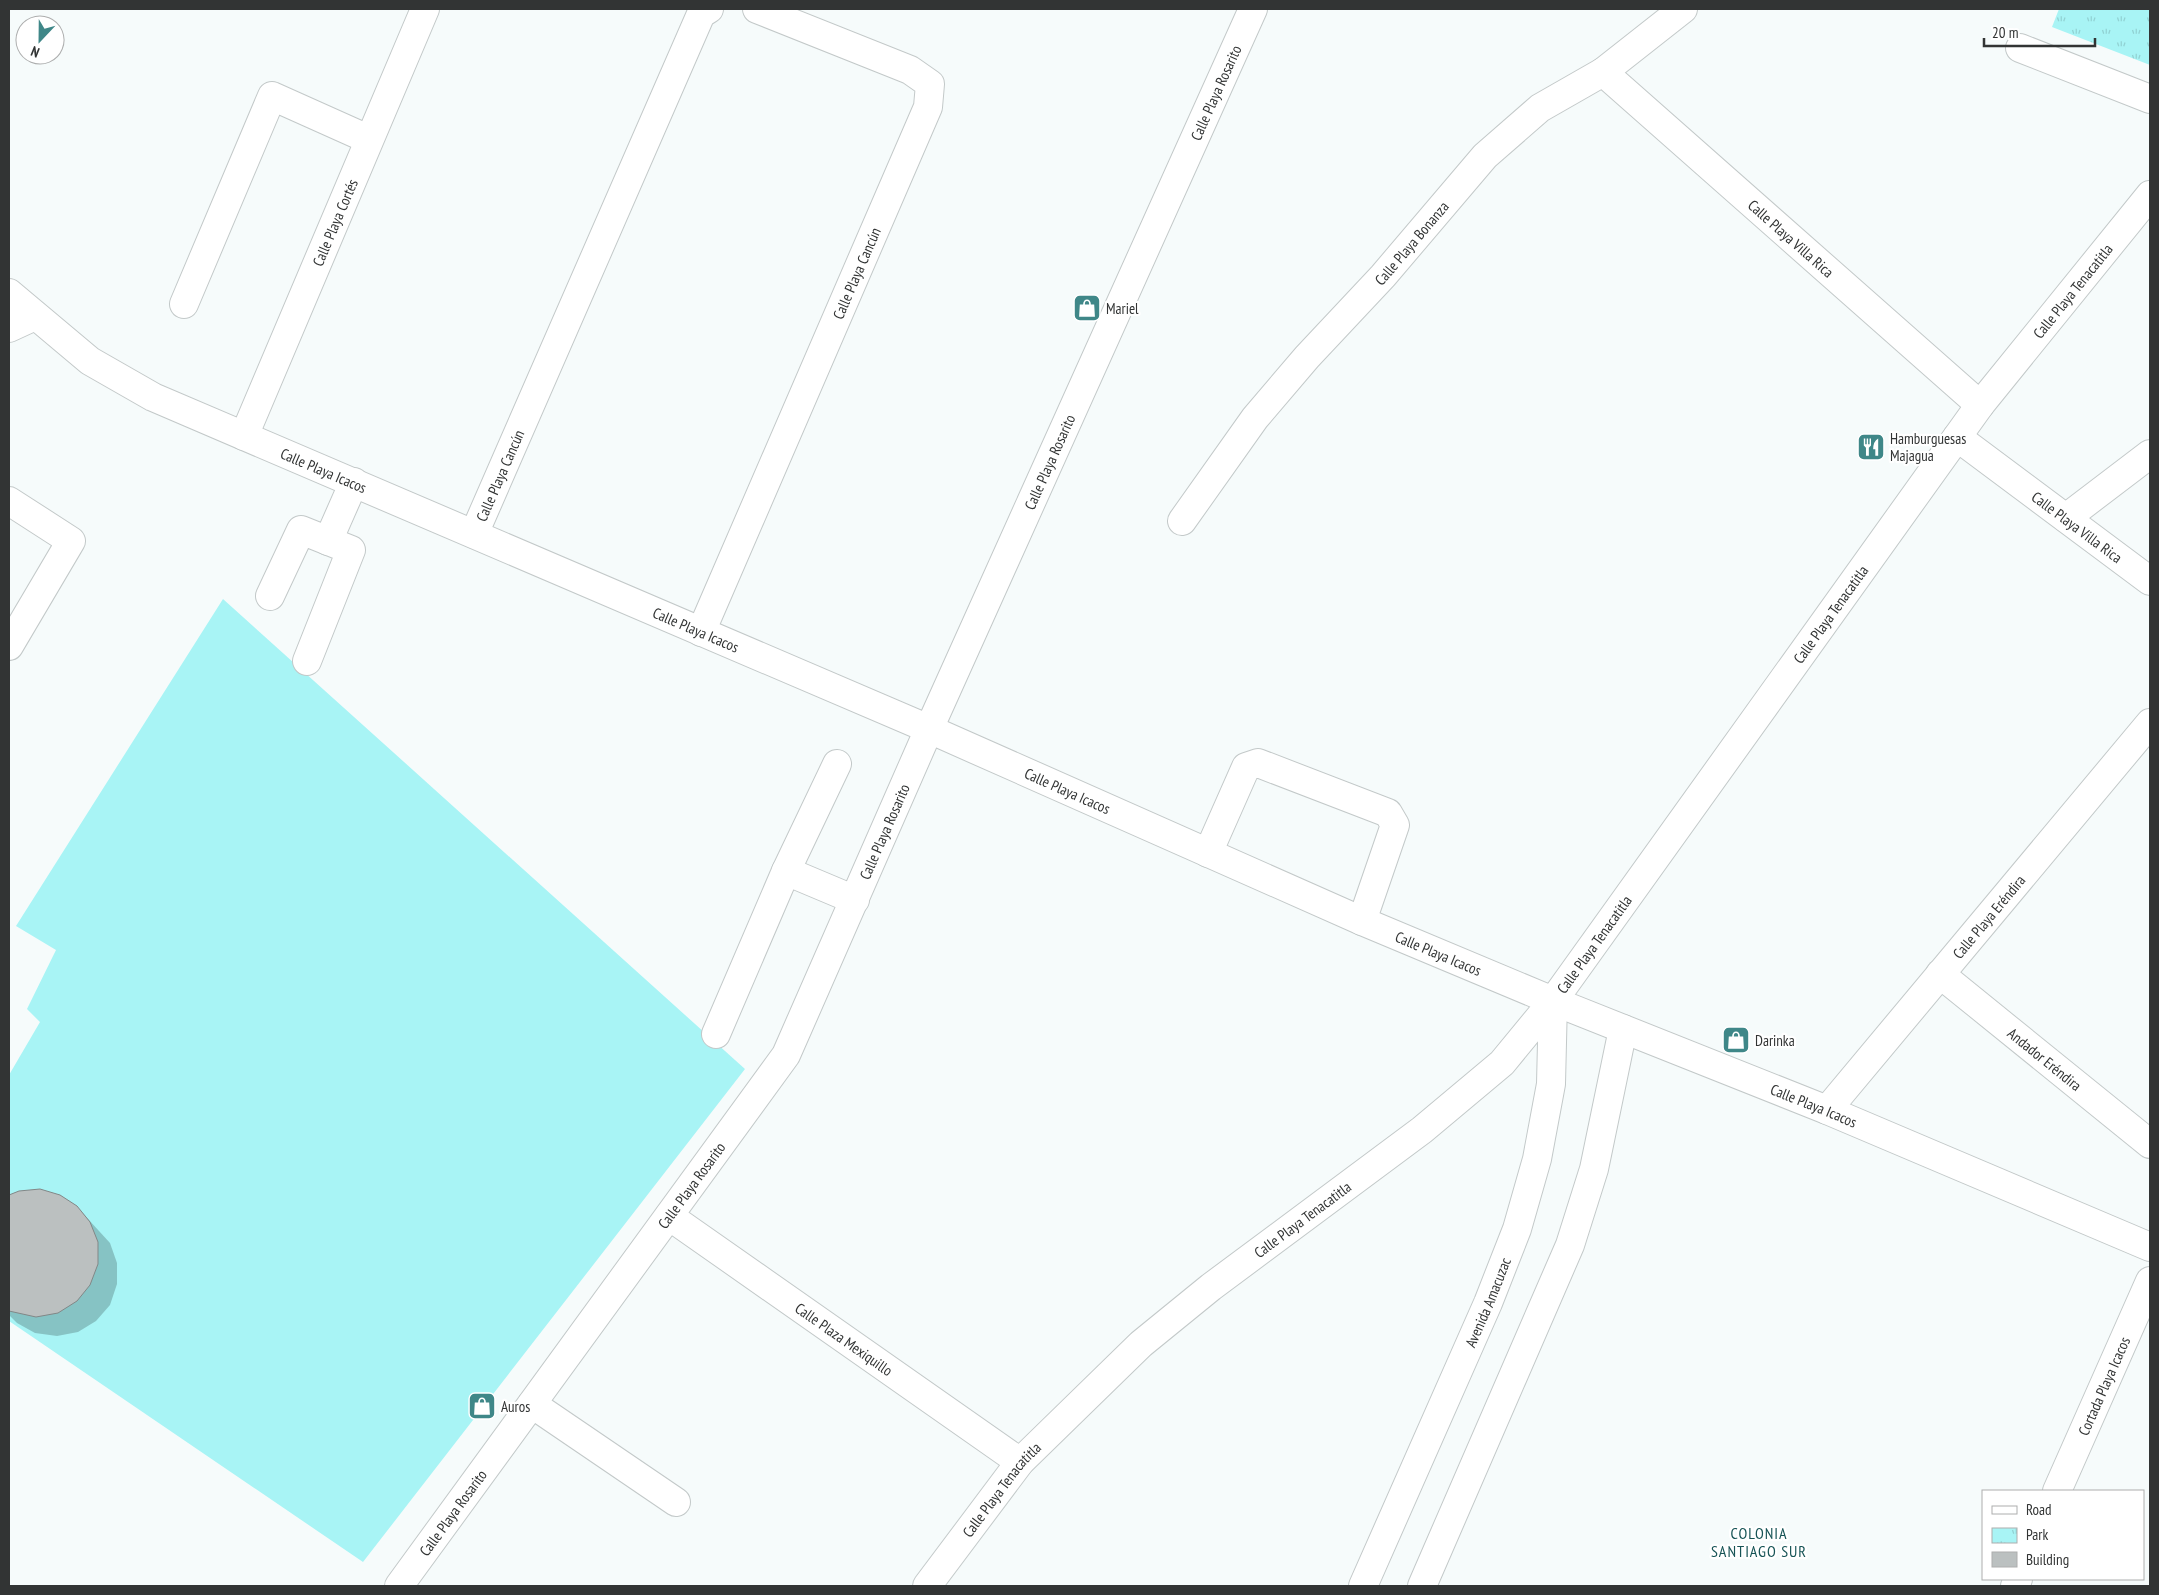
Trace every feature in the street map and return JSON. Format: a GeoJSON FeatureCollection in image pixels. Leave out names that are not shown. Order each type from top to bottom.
{"type":"FeatureCollection","features":[{"type":"Feature","properties":{"kind":"street","name":"Calle Playa Cortés"},"geometry":{"type":"LineString","coordinates":[[244,436],[368,139],[425,9]]}},
{"type":"Feature","properties":{"kind":"street","name":"Calle Playa Cancún"},"geometry":{"type":"LineString","coordinates":[[474,534],[701,14],[709,9]]}},
{"type":"Feature","properties":{"kind":"street","name":"Calle Playa Cancún"},"geometry":{"type":"LineString","coordinates":[[701,632],[928,107],[930,84],[910,70],[757,9]]}},
{"type":"Feature","properties":{"kind":"street","name":"Calle Playa Rosarito"},"geometry":{"type":"LineString","coordinates":[[399,1586],[786,1055],[929,729],[1253,9]]}},
{"type":"Feature","properties":{"kind":"street","name":"Calle Playa Bonanza"},"geometry":{"type":"LineString","coordinates":[[1182,521],[1255,418],[1307,357],[1383,276],[1485,156],[1540,108],[1603,72],[1683,9]]}},
{"type":"Feature","properties":{"kind":"street"},"geometry":{"type":"LineString","coordinates":[[2020,48],[2150,99]]}},
{"type":"Feature","properties":{"kind":"street","name":"Calle Playa Villa Rica"},"geometry":{"type":"LineString","coordinates":[[1603,72],[1980,405]]}},
{"type":"Feature","properties":{"kind":"street"},"geometry":{"type":"LineString","coordinates":[[184,304],[272,96],[368,139]]}},
{"type":"Feature","properties":{"kind":"street","name":"Calle Playa Tenacatitla"},"geometry":{"type":"LineString","coordinates":[[927,1586],[1020,1462],[1140,1344],[1212,1287],[1422,1130],[1502,1063],[1553,1001],[1980,405],[2150,196]]}},
{"type":"Feature","properties":{"kind":"street","name":"Calle Playa Icacos"},"geometry":{"type":"LineString","coordinates":[[9,293],[98,366],[152,397],[929,729],[1362,921],[1553,1001],[1827,1110],[2150,1247]]}},
{"type":"Feature","properties":{"kind":"street"},"geometry":{"type":"LineString","coordinates":[[9,328],[35,316]]}},
{"type":"Feature","properties":{"kind":"street","name":"Calle Playa Villa Rica"},"geometry":{"type":"LineString","coordinates":[[1957,437],[2150,581]]}},
{"type":"Feature","properties":{"kind":"street"},"geometry":{"type":"LineString","coordinates":[[2066,518],[2150,454]]}},
{"type":"Feature","properties":{"kind":"street"},"geometry":{"type":"LineString","coordinates":[[328,541],[354,482]]}},
{"type":"Feature","properties":{"kind":"street"},"geometry":{"type":"LineString","coordinates":[[9,501],[72,541],[9,646]]}},
{"type":"Feature","properties":{"kind":"street"},"geometry":{"type":"LineString","coordinates":[[270,596],[301,530],[351,550],[307,661]]}},
{"type":"Feature","properties":{"kind":"street","name":"Calle Playa Eréndira"},"geometry":{"type":"LineString","coordinates":[[1827,1110],[2150,723]]}},
{"type":"Feature","properties":{"kind":"street"},"geometry":{"type":"LineString","coordinates":[[1208,853],[1246,768],[1258,763],[1388,813],[1395,824],[1362,921]]}},
{"type":"Feature","properties":{"kind":"street"},"geometry":{"type":"LineString","coordinates":[[716,1034],[786,871],[837,764]]}},
{"type":"Feature","properties":{"kind":"street"},"geometry":{"type":"LineString","coordinates":[[786,871],[855,900]]}},
{"type":"Feature","properties":{"kind":"street","name":"Andador Eréndira"},"geometry":{"type":"LineString","coordinates":[[1940,974],[2150,1144]]}},
{"type":"Feature","properties":{"kind":"street","name":"Avenida Amacuzac"},"geometry":{"type":"LineString","coordinates":[[1364,1586],[1488,1303],[1517,1229],[1537,1159],[1551,1084],[1553,1001]]}},
{"type":"Feature","properties":{"kind":"street"},"geometry":{"type":"LineString","coordinates":[[1422,1586],[1570,1245],[1594,1169],[1623,1029]]}},
{"type":"Feature","properties":{"kind":"street","name":"Calle Plaza Mexiquillo"},"geometry":{"type":"LineString","coordinates":[[669,1216],[1020,1462]]}},
{"type":"Feature","properties":{"kind":"street","name":"Cortada Playa Icacos"},"geometry":{"type":"LineString","coordinates":[[2057,1490],[2150,1281]]}},
{"type":"Feature","properties":{"kind":"street"},"geometry":{"type":"LineString","coordinates":[[532,1404],[676,1502]]}},
{"type":"Feature","properties":{"kind":"green space"},"geometry":{"type":"Polygon","coordinates":[[[2059,9],[2150,9],[2150,65],[2052,27],[2059,9]]]}},
{"type":"Feature","properties":{"kind":"green space"},"geometry":{"type":"Polygon","coordinates":[[[223,599],[745,1069],[363,1562],[9,1321],[9,1075],[40,1022],[27,1009],[56,950],[16,926],[223,599]]]}},
{"type":"Feature","properties":{"kind":"building"},"geometry":{"type":"Polygon","coordinates":[[[40,1189],[60,1195],[77,1206],[90,1222],[98,1242],[98,1264],[90,1285],[77,1301],[58,1313],[36,1317],[9,1311],[9,1195],[19,1191],[40,1189]]]}},
{"type":"Feature","properties":{"kind":"place","name":"Mariel"},"geometry":{"type":"Point","coordinates":[1087,308]}},
{"type":"Feature","properties":{"kind":"place","name":"Hamburguesas Majagua"},"geometry":{"type":"Point","coordinates":[1871,447]}},
{"type":"Feature","properties":{"kind":"place","name":"Darinka"},"geometry":{"type":"Point","coordinates":[1736,1040]}},
{"type":"Feature","properties":{"kind":"place","name":"Auros"},"geometry":{"type":"Point","coordinates":[482,1406]}},
{"type":"Feature","properties":{"kind":"district","name":"COLONIA SANTIAGO SUR"},"geometry":{"type":"Point","coordinates":[1759,1542]}}]}
